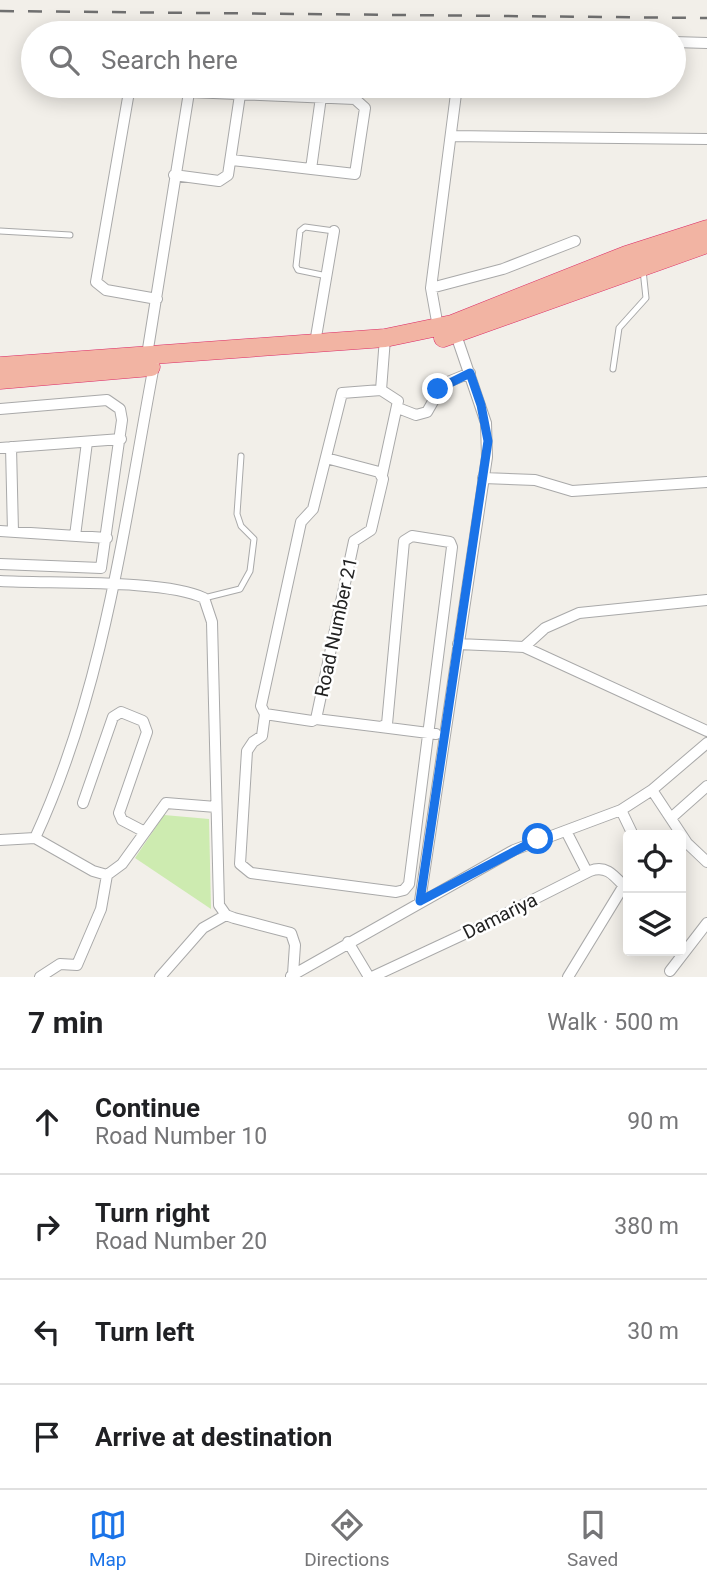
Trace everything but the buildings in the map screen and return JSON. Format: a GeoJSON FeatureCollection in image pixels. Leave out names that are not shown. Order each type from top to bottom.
{"type":"FeatureCollection","features":[{"type":"Feature","properties":{"kind":"highway"},"geometry":{"type":"LineString","coordinates":[[449,329],[626,255],[707,229]]}},
{"type":"Feature","properties":{"kind":"highway"},"geometry":{"type":"LineString","coordinates":[[0,366],[385,343],[449,329],[707,244]]}},
{"type":"Feature","properties":{"kind":"highway"},"geometry":{"type":"LineString","coordinates":[[0,380],[152,359],[316,343],[385,343]]}},
{"type":"Feature","properties":{"kind":"street"},"geometry":{"type":"LineString","coordinates":[[686,42],[707,43]]}},
{"type":"Feature","properties":{"kind":"street"},"geometry":{"type":"LineString","coordinates":[[128,98],[96,282],[106,290],[157,299]]}},
{"type":"Feature","properties":{"kind":"street"},"geometry":{"type":"LineString","coordinates":[[35,838],[56,792],[84,714],[112,586],[152,359],[157,299],[187,98]]}},
{"type":"Feature","properties":{"kind":"street"},"geometry":{"type":"LineString","coordinates":[[174,175],[219,181],[228,175],[240,98]]}},
{"type":"Feature","properties":{"kind":"street"},"geometry":{"type":"LineString","coordinates":[[311,169],[321,98]]}},
{"type":"Feature","properties":{"kind":"street"},"geometry":{"type":"LineString","coordinates":[[232,160],[349,175],[357,171],[365,107],[355,99],[338,98]]}},
{"type":"Feature","properties":{"kind":"street"},"geometry":{"type":"LineString","coordinates":[[420,901],[487,457],[486,423],[470,373],[431,288],[456,98]]}},
{"type":"Feature","properties":{"kind":"street"},"geometry":{"type":"LineString","coordinates":[[451,136],[707,139]]}},
{"type":"Feature","properties":{"kind":"street"},"geometry":{"type":"LineString","coordinates":[[316,343],[334,231]]}},
{"type":"Feature","properties":{"kind":"street"},"geometry":{"type":"LineString","coordinates":[[431,288],[503,269],[575,241]]}},
{"type":"Feature","properties":{"kind":"street"},"geometry":{"type":"LineString","coordinates":[[381,390],[385,343]]}},
{"type":"Feature","properties":{"kind":"street"},"geometry":{"type":"LineString","coordinates":[[381,727],[389,718],[404,541],[412,536],[446,540],[452,547],[409,884],[404,891],[396,892],[251,873],[240,864],[247,751],[253,741],[262,736],[265,714],[261,706],[301,522],[313,509],[342,393],[381,390],[395,397],[398,408],[416,415],[427,412],[443,384],[470,373]]}},
{"type":"Feature","properties":{"kind":"street"},"geometry":{"type":"LineString","coordinates":[[0,409],[113,401],[120,409],[121,439],[104,564],[94,570],[0,564]]}},
{"type":"Feature","properties":{"kind":"street","name":"Road Number 21"},"geometry":{"type":"LineString","coordinates":[[314,720],[354,541],[371,530],[398,408]]}},
{"type":"Feature","properties":{"kind":"street"},"geometry":{"type":"LineString","coordinates":[[13,532],[5,447],[121,439]]}},
{"type":"Feature","properties":{"kind":"street"},"geometry":{"type":"LineString","coordinates":[[75,536],[87,442]]}},
{"type":"Feature","properties":{"kind":"street"},"geometry":{"type":"LineString","coordinates":[[326,458],[382,475]]}},
{"type":"Feature","properties":{"kind":"street"},"geometry":{"type":"LineString","coordinates":[[483,478],[536,480],[572,491],[707,482]]}},
{"type":"Feature","properties":{"kind":"street"},"geometry":{"type":"LineString","coordinates":[[0,531],[107,538]]}},
{"type":"Feature","properties":{"kind":"street"},"geometry":{"type":"LineString","coordinates":[[0,581],[164,589],[204,598],[212,622],[219,905],[226,915],[291,933],[295,945],[290,976]]}},
{"type":"Feature","properties":{"kind":"street"},"geometry":{"type":"LineString","coordinates":[[524,647],[545,628],[579,613],[707,600]]}},
{"type":"Feature","properties":{"kind":"street"},"geometry":{"type":"LineString","coordinates":[[458,644],[524,647],[707,731]]}},
{"type":"Feature","properties":{"kind":"street"},"geometry":{"type":"LineString","coordinates":[[83,803],[113,717],[121,712],[143,721],[147,732],[119,813],[122,820],[143,831]]}},
{"type":"Feature","properties":{"kind":"street"},"geometry":{"type":"LineString","coordinates":[[265,714],[446,736]]}},
{"type":"Feature","properties":{"kind":"street"},"geometry":{"type":"LineString","coordinates":[[290,976],[514,850],[621,810],[652,790],[707,743]]}},
{"type":"Feature","properties":{"kind":"street"},"geometry":{"type":"LineString","coordinates":[[671,818],[707,786]]}},
{"type":"Feature","properties":{"kind":"street"},"geometry":{"type":"LineString","coordinates":[[652,790],[677,830]]}},
{"type":"Feature","properties":{"kind":"street"},"geometry":{"type":"LineString","coordinates":[[40,977],[61,964],[77,965],[101,909],[107,875],[121,864],[166,803],[216,807]]}},
{"type":"Feature","properties":{"kind":"street"},"geometry":{"type":"LineString","coordinates":[[621,810],[631,830]]}},
{"type":"Feature","properties":{"kind":"street"},"geometry":{"type":"LineString","coordinates":[[566,831],[587,872],[600,868],[623,880]]}},
{"type":"Feature","properties":{"kind":"street"},"geometry":{"type":"LineString","coordinates":[[0,840],[35,838],[93,871],[107,875]]}},
{"type":"Feature","properties":{"kind":"street"},"geometry":{"type":"LineString","coordinates":[[686,846],[707,862]]}},
{"type":"Feature","properties":{"kind":"street","name":"Damariya"},"geometry":{"type":"LineString","coordinates":[[370,977],[475,929],[587,872]]}},
{"type":"Feature","properties":{"kind":"street"},"geometry":{"type":"LineString","coordinates":[[568,977],[623,887]]}},
{"type":"Feature","properties":{"kind":"street"},"geometry":{"type":"LineString","coordinates":[[160,977],[203,928],[226,915]]}},
{"type":"Feature","properties":{"kind":"street"},"geometry":{"type":"LineString","coordinates":[[670,971],[707,923]]}},
{"type":"Feature","properties":{"kind":"street"},"geometry":{"type":"LineString","coordinates":[[348,942],[370,977]]}},
{"type":"Feature","properties":{"kind":"lane"},"geometry":{"type":"LineString","coordinates":[[327,276],[298,270],[300,230],[305,227],[334,231]]}},
{"type":"Feature","properties":{"kind":"lane"},"geometry":{"type":"LineString","coordinates":[[0,231],[70,235]]}},
{"type":"Feature","properties":{"kind":"lane"},"geometry":{"type":"LineString","coordinates":[[613,369],[619,328],[646,298],[642,267]]}},
{"type":"Feature","properties":{"kind":"lane"},"geometry":{"type":"LineString","coordinates":[[204,598],[240,589],[250,571],[254,539],[241,526],[237,514],[241,456]]}},
{"type":"Feature","properties":{"kind":"green space"},"geometry":{"type":"Polygon","coordinates":[[[164,815],[209,819],[211,909],[135,858],[164,815]]]}},
{"type":"Feature","properties":{"kind":"railway"},"geometry":{"type":"LineString","coordinates":[[0,11],[707,18]]}},
{"type":"Feature","properties":{"kind":"route"},"geometry":{"type":"LineString","coordinates":[[438,389],[443,384],[470,373],[486,423],[488,441],[420,901],[538,839]]}}]}
